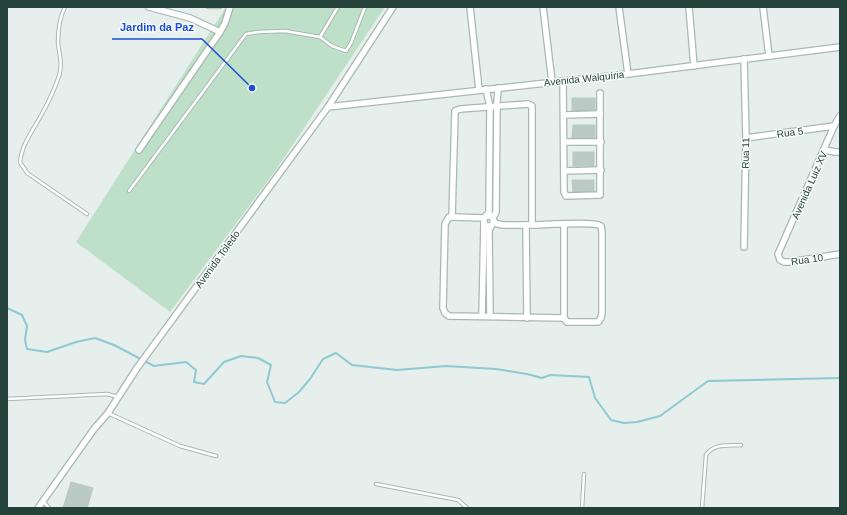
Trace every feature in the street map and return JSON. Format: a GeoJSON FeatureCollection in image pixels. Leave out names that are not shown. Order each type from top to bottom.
{"type":"FeatureCollection","features":[{"type":"Feature","properties":{"kind":"street"},"geometry":{"type":"LineString","coordinates":[[149,7],[190,18],[220,32]]}},
{"type":"Feature","properties":{"kind":"street"},"geometry":{"type":"LineString","coordinates":[[139,150],[220,32],[225,24],[230,7]]}},
{"type":"Feature","properties":{"kind":"street","name":"Avenida Toledo"},"geometry":{"type":"LineString","coordinates":[[38,508],[94,429],[108,412],[137,368],[328,107],[393,7]]}},
{"type":"Feature","properties":{"kind":"street"},"geometry":{"type":"LineString","coordinates":[[470,7],[479,90]]}},
{"type":"Feature","properties":{"kind":"street"},"geometry":{"type":"LineString","coordinates":[[542,7],[552,82]]}},
{"type":"Feature","properties":{"kind":"street"},"geometry":{"type":"LineString","coordinates":[[619,7],[628,74]]}},
{"type":"Feature","properties":{"kind":"street"},"geometry":{"type":"LineString","coordinates":[[689,7],[694,66]]}},
{"type":"Feature","properties":{"kind":"street"},"geometry":{"type":"LineString","coordinates":[[763,7],[769,56]]}},
{"type":"Feature","properties":{"kind":"street","name":"Avenida Walquíria"},"geometry":{"type":"LineString","coordinates":[[328,107],[628,74],[840,47]]}},
{"type":"Feature","properties":{"kind":"street","name":"Rua 11"},"geometry":{"type":"LineString","coordinates":[[744,59],[746,138],[744,246]]}},
{"type":"Feature","properties":{"kind":"street"},"geometry":{"type":"LineString","coordinates":[[563,81],[564,192],[566,196],[600,195],[600,93]]}},
{"type":"Feature","properties":{"kind":"street"},"geometry":{"type":"LineString","coordinates":[[490,316],[489,230],[496,212],[498,88]]}},
{"type":"Feature","properties":{"kind":"street"},"geometry":{"type":"LineString","coordinates":[[482,316],[485,219],[489,212],[490,107],[486,89]]}},
{"type":"Feature","properties":{"kind":"street"},"geometry":{"type":"LineString","coordinates":[[452,217],[455,111],[460,109],[497,106],[528,104],[532,106],[527,318]]}},
{"type":"Feature","properties":{"kind":"street"},"geometry":{"type":"LineString","coordinates":[[564,115],[600,114]]}},
{"type":"Feature","properties":{"kind":"street","name":"Avenida Luiz XV"},"geometry":{"type":"LineString","coordinates":[[778,254],[825,150],[834,126],[840,116]]}},
{"type":"Feature","properties":{"kind":"street","name":"Rua 5"},"geometry":{"type":"LineString","coordinates":[[746,138],[834,126]]}},
{"type":"Feature","properties":{"kind":"street"},"geometry":{"type":"LineString","coordinates":[[564,142],[601,142]]}},
{"type":"Feature","properties":{"kind":"street"},"geometry":{"type":"LineString","coordinates":[[825,150],[840,152]]}},
{"type":"Feature","properties":{"kind":"street"},"geometry":{"type":"LineString","coordinates":[[564,171],[601,170]]}},
{"type":"Feature","properties":{"kind":"street"},"geometry":{"type":"LineString","coordinates":[[493,222],[491,216],[485,219],[449,217],[445,224],[444,311],[449,316],[564,318]]}},
{"type":"Feature","properties":{"kind":"street"},"geometry":{"type":"LineString","coordinates":[[485,219],[487,226],[493,222]]}},
{"type":"Feature","properties":{"kind":"street"},"geometry":{"type":"LineString","coordinates":[[493,222],[503,225],[596,223],[600,226],[602,232],[601,318],[598,322],[567,322],[564,318],[564,224]]}},
{"type":"Feature","properties":{"kind":"street","name":"Rua 10"},"geometry":{"type":"LineString","coordinates":[[778,254],[780,260],[790,262],[840,254]]}},
{"type":"Feature","properties":{"kind":"lane"},"geometry":{"type":"LineString","coordinates":[[65,7],[59,26],[58,44],[61,58],[59,76],[43,112],[28,137],[20,162],[27,173],[87,214]]}},
{"type":"Feature","properties":{"kind":"lane"},"geometry":{"type":"LineString","coordinates":[[208,7],[220,7]]}},
{"type":"Feature","properties":{"kind":"lane"},"geometry":{"type":"LineString","coordinates":[[320,37],[338,7]]}},
{"type":"Feature","properties":{"kind":"lane"},"geometry":{"type":"LineString","coordinates":[[129,191],[246,34],[285,31],[320,37],[332,46],[346,51],[351,43],[365,7]]}},
{"type":"Feature","properties":{"kind":"lane"},"geometry":{"type":"LineString","coordinates":[[7,399],[107,394],[118,397]]}},
{"type":"Feature","properties":{"kind":"lane"},"geometry":{"type":"LineString","coordinates":[[108,412],[180,446],[216,456]]}},
{"type":"Feature","properties":{"kind":"lane"},"geometry":{"type":"LineString","coordinates":[[702,508],[706,455],[715,446],[741,445]]}},
{"type":"Feature","properties":{"kind":"lane"},"geometry":{"type":"LineString","coordinates":[[582,508],[584,474]]}},
{"type":"Feature","properties":{"kind":"lane"},"geometry":{"type":"LineString","coordinates":[[376,484],[458,500],[467,508]]}},
{"type":"Feature","properties":{"kind":"lane"},"geometry":{"type":"LineString","coordinates":[[43,501],[49,508]]}},
{"type":"Feature","properties":{"kind":"green space"},"geometry":{"type":"Polygon","coordinates":[[[226,7],[385,7],[276,170],[170,312],[76,242],[226,7]]]}},
{"type":"Feature","properties":{"kind":"building"},"geometry":{"type":"Polygon","coordinates":[[[572,98],[595,98],[595,110],[572,111],[572,98]]]}},
{"type":"Feature","properties":{"kind":"building"},"geometry":{"type":"Polygon","coordinates":[[[573,125],[595,125],[595,138],[572,138],[573,125]]]}},
{"type":"Feature","properties":{"kind":"building"},"geometry":{"type":"Polygon","coordinates":[[[573,152],[594,152],[594,166],[573,166],[573,152]]]}},
{"type":"Feature","properties":{"kind":"building"},"geometry":{"type":"Polygon","coordinates":[[[572,180],[594,180],[594,191],[573,192],[572,180]]]}},
{"type":"Feature","properties":{"kind":"building"},"geometry":{"type":"Polygon","coordinates":[[[71,482],[93,488],[87,508],[63,508],[71,482]]]}},
{"type":"Feature","properties":{"kind":"waterway"},"geometry":{"type":"LineString","coordinates":[[7,308],[22,315],[27,326],[25,340],[27,349],[47,352],[76,342],[95,338],[114,345],[154,366],[186,362],[196,370],[194,382],[204,384],[224,362],[241,356],[258,358],[271,365],[267,382],[275,402],[285,403],[299,392],[310,379],[323,359],[336,353],[352,365],[397,370],[446,366],[496,369],[542,378],[550,375],[589,377],[595,398],[611,420],[624,423],[637,422],[660,416],[708,381],[840,378]]}},
{"type":"Feature","properties":{"kind":"place","name":"Jardim da Paz"},"geometry":{"type":"Point","coordinates":[252,88]}}]}
